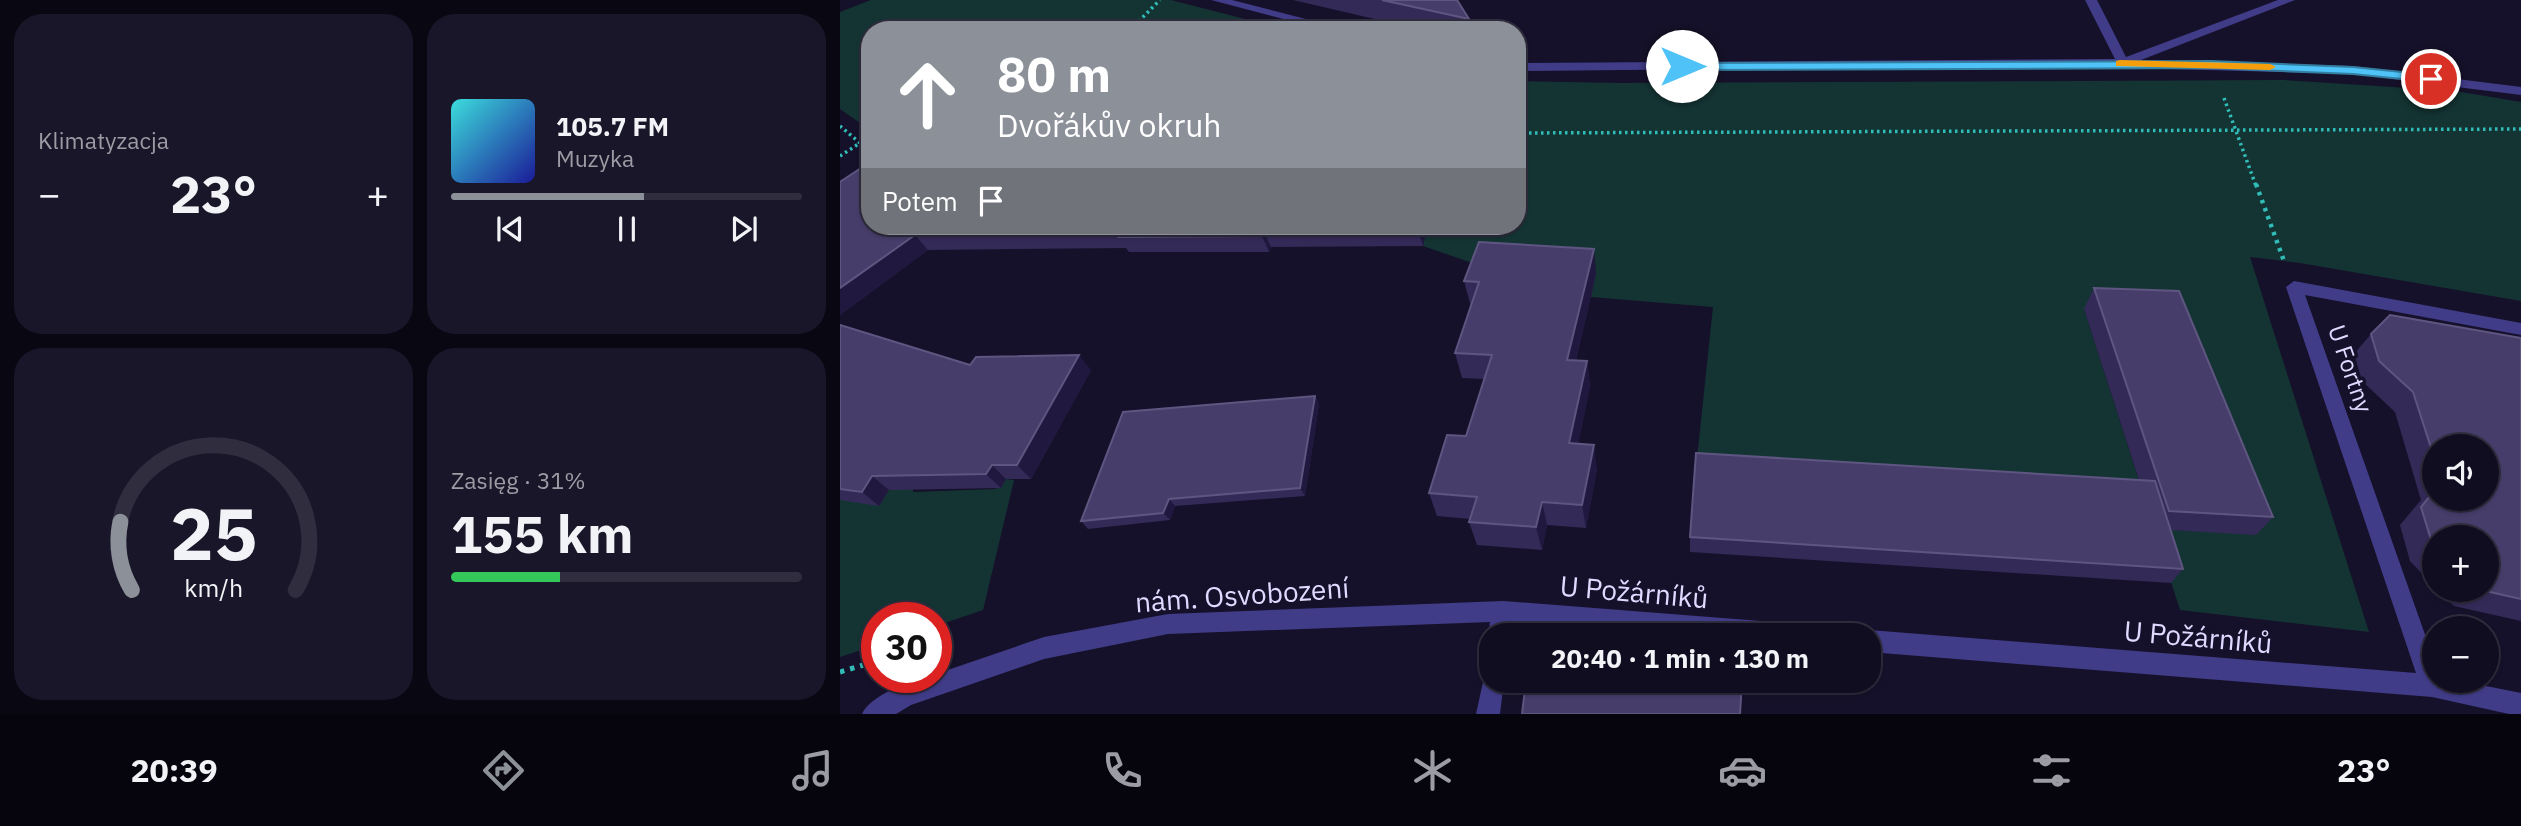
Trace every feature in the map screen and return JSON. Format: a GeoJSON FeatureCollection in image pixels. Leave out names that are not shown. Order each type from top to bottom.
{"type":"FeatureCollection","features":[{"type":"Feature","properties":{"kind":"street"},"geometry":{"type":"LineString","coordinates":[[1217,0],[1304,21]]}},
{"type":"Feature","properties":{"kind":"street"},"geometry":{"type":"LineString","coordinates":[[2091,0],[2123,64]]}},
{"type":"Feature","properties":{"kind":"street"},"geometry":{"type":"LineString","coordinates":[[2123,64],[2289,0]]}},
{"type":"Feature","properties":{"kind":"street"},"geometry":{"type":"LineString","coordinates":[[1526,67],[2211,65],[2353,70],[2521,91]]}},
{"type":"Feature","properties":{"kind":"street","name":"U Fortny"},"geometry":{"type":"LineString","coordinates":[[2422,657],[2294,287],[2521,329]]}},
{"type":"Feature","properties":{"kind":"street"},"geometry":{"type":"LineString","coordinates":[[1501,623],[1503,611]]}},
{"type":"Feature","properties":{"kind":"street","name":"U Požárníků"},"geometry":{"type":"LineString","coordinates":[[1503,611],[1652,623]]}},
{"type":"Feature","properties":{"kind":"street","name":"nám. Osvobození"},"geometry":{"type":"LineString","coordinates":[[874,714],[905,696],[1044,648],[1168,624],[1503,611]]}},
{"type":"Feature","properties":{"kind":"street","name":"U Požárníků"},"geometry":{"type":"LineString","coordinates":[[1881,642],[2422,685]]}},
{"type":"Feature","properties":{"kind":"street"},"geometry":{"type":"LineString","coordinates":[[1488,714],[1491,693]]}},
{"type":"Feature","properties":{"kind":"street","name":"U Požárníků"},"geometry":{"type":"LineString","coordinates":[[2465,693],[2521,705]]}},
{"type":"Feature","properties":{"kind":"path"},"geometry":{"type":"LineString","coordinates":[[1139,21],[1160,0]]}},
{"type":"Feature","properties":{"kind":"path"},"geometry":{"type":"LineString","coordinates":[[2211,65],[2294,287]]}},
{"type":"Feature","properties":{"kind":"path"},"geometry":{"type":"LineString","coordinates":[[840,126],[860,143],[840,156]]}},
{"type":"Feature","properties":{"kind":"path"},"geometry":{"type":"LineString","coordinates":[[1526,133],[2521,129]]}},
{"type":"Feature","properties":{"kind":"path"},"geometry":{"type":"LineString","coordinates":[[840,672],[861,666]]}},
{"type":"Feature","properties":{"kind":"green space"},"geometry":{"type":"Polygon","coordinates":[[[871,0],[1171,0],[1252,21],[861,21],[861,124],[840,109],[840,12],[871,0]]]}},
{"type":"Feature","properties":{"kind":"green space"},"geometry":{"type":"Polygon","coordinates":[[[2284,80],[2455,91],[2521,102],[2521,301],[2250,257],[2369,632],[2180,610],[2154,529],[2256,534],[2084,309],[2144,496],[1696,468],[1713,307],[1591,297],[1595,274],[1484,267],[1423,246],[1425,235],[1526,235],[1526,81],[2284,80]]]}},
{"type":"Feature","properties":{"kind":"green space"},"geometry":{"type":"Polygon","coordinates":[[[1006,479],[1014,480],[983,610],[952,621],[952,602],[861,602],[861,650],[840,657],[840,498],[890,483],[913,489],[913,492],[996,489],[1006,479]]]}},
{"type":"Feature","properties":{"kind":"building"},"geometry":{"type":"Polygon","coordinates":[[[1382,0],[1457,0],[1469,19],[1382,0]]]}},
{"type":"Feature","properties":{"kind":"building"},"geometry":{"type":"Polygon","coordinates":[[[861,168],[861,235],[915,235],[840,288],[840,182],[861,168]]]}},
{"type":"Feature","properties":{"kind":"building"},"geometry":{"type":"Polygon","coordinates":[[[1120,235],[1262,235],[1262,236],[1119,237],[1120,235]]]}},
{"type":"Feature","properties":{"kind":"building"},"geometry":{"type":"Polygon","coordinates":[[[1479,242],[1594,249],[1567,360],[1587,361],[1569,443],[1594,445],[1582,505],[1542,502],[1536,527],[1469,522],[1477,497],[1429,493],[1447,435],[1466,436],[1492,355],[1455,353],[1479,282],[1464,281],[1479,242]]]}},
{"type":"Feature","properties":{"kind":"building"},"geometry":{"type":"Polygon","coordinates":[[[2094,288],[2179,291],[2273,517],[2169,511],[2094,288]]]}},
{"type":"Feature","properties":{"kind":"building"},"geometry":{"type":"Polygon","coordinates":[[[2390,315],[2521,338],[2521,599],[2499,594],[2499,525],[2426,525],[2422,511],[2499,511],[2499,434],[2427,434],[2413,392],[2379,361],[2371,334],[2390,315]]]}},
{"type":"Feature","properties":{"kind":"building"},"geometry":{"type":"Polygon","coordinates":[[[840,325],[970,365],[976,357],[1079,355],[1017,465],[992,465],[986,474],[872,476],[862,492],[840,489],[840,325]]]}},
{"type":"Feature","properties":{"kind":"building"},"geometry":{"type":"Polygon","coordinates":[[[1315,396],[1300,488],[1169,499],[1163,513],[1081,521],[1123,412],[1315,396]]]}},
{"type":"Feature","properties":{"kind":"building"},"geometry":{"type":"Polygon","coordinates":[[[1696,453],[2155,481],[2183,569],[1690,537],[1696,453]]]}},
{"type":"Feature","properties":{"kind":"building"},"geometry":{"type":"Polygon","coordinates":[[[1525,693],[1741,693],[1740,714],[1522,714],[1525,693]]]}},
{"type":"Feature","properties":{"kind":"slow traffic"},"geometry":{"type":"LineString","coordinates":[[2120,64],[2270,67]]}},
{"type":"Feature","properties":{"kind":"route"},"geometry":{"type":"LineString","coordinates":[[1682,66],[2211,65],[2353,70],[2431,79]]}}]}
